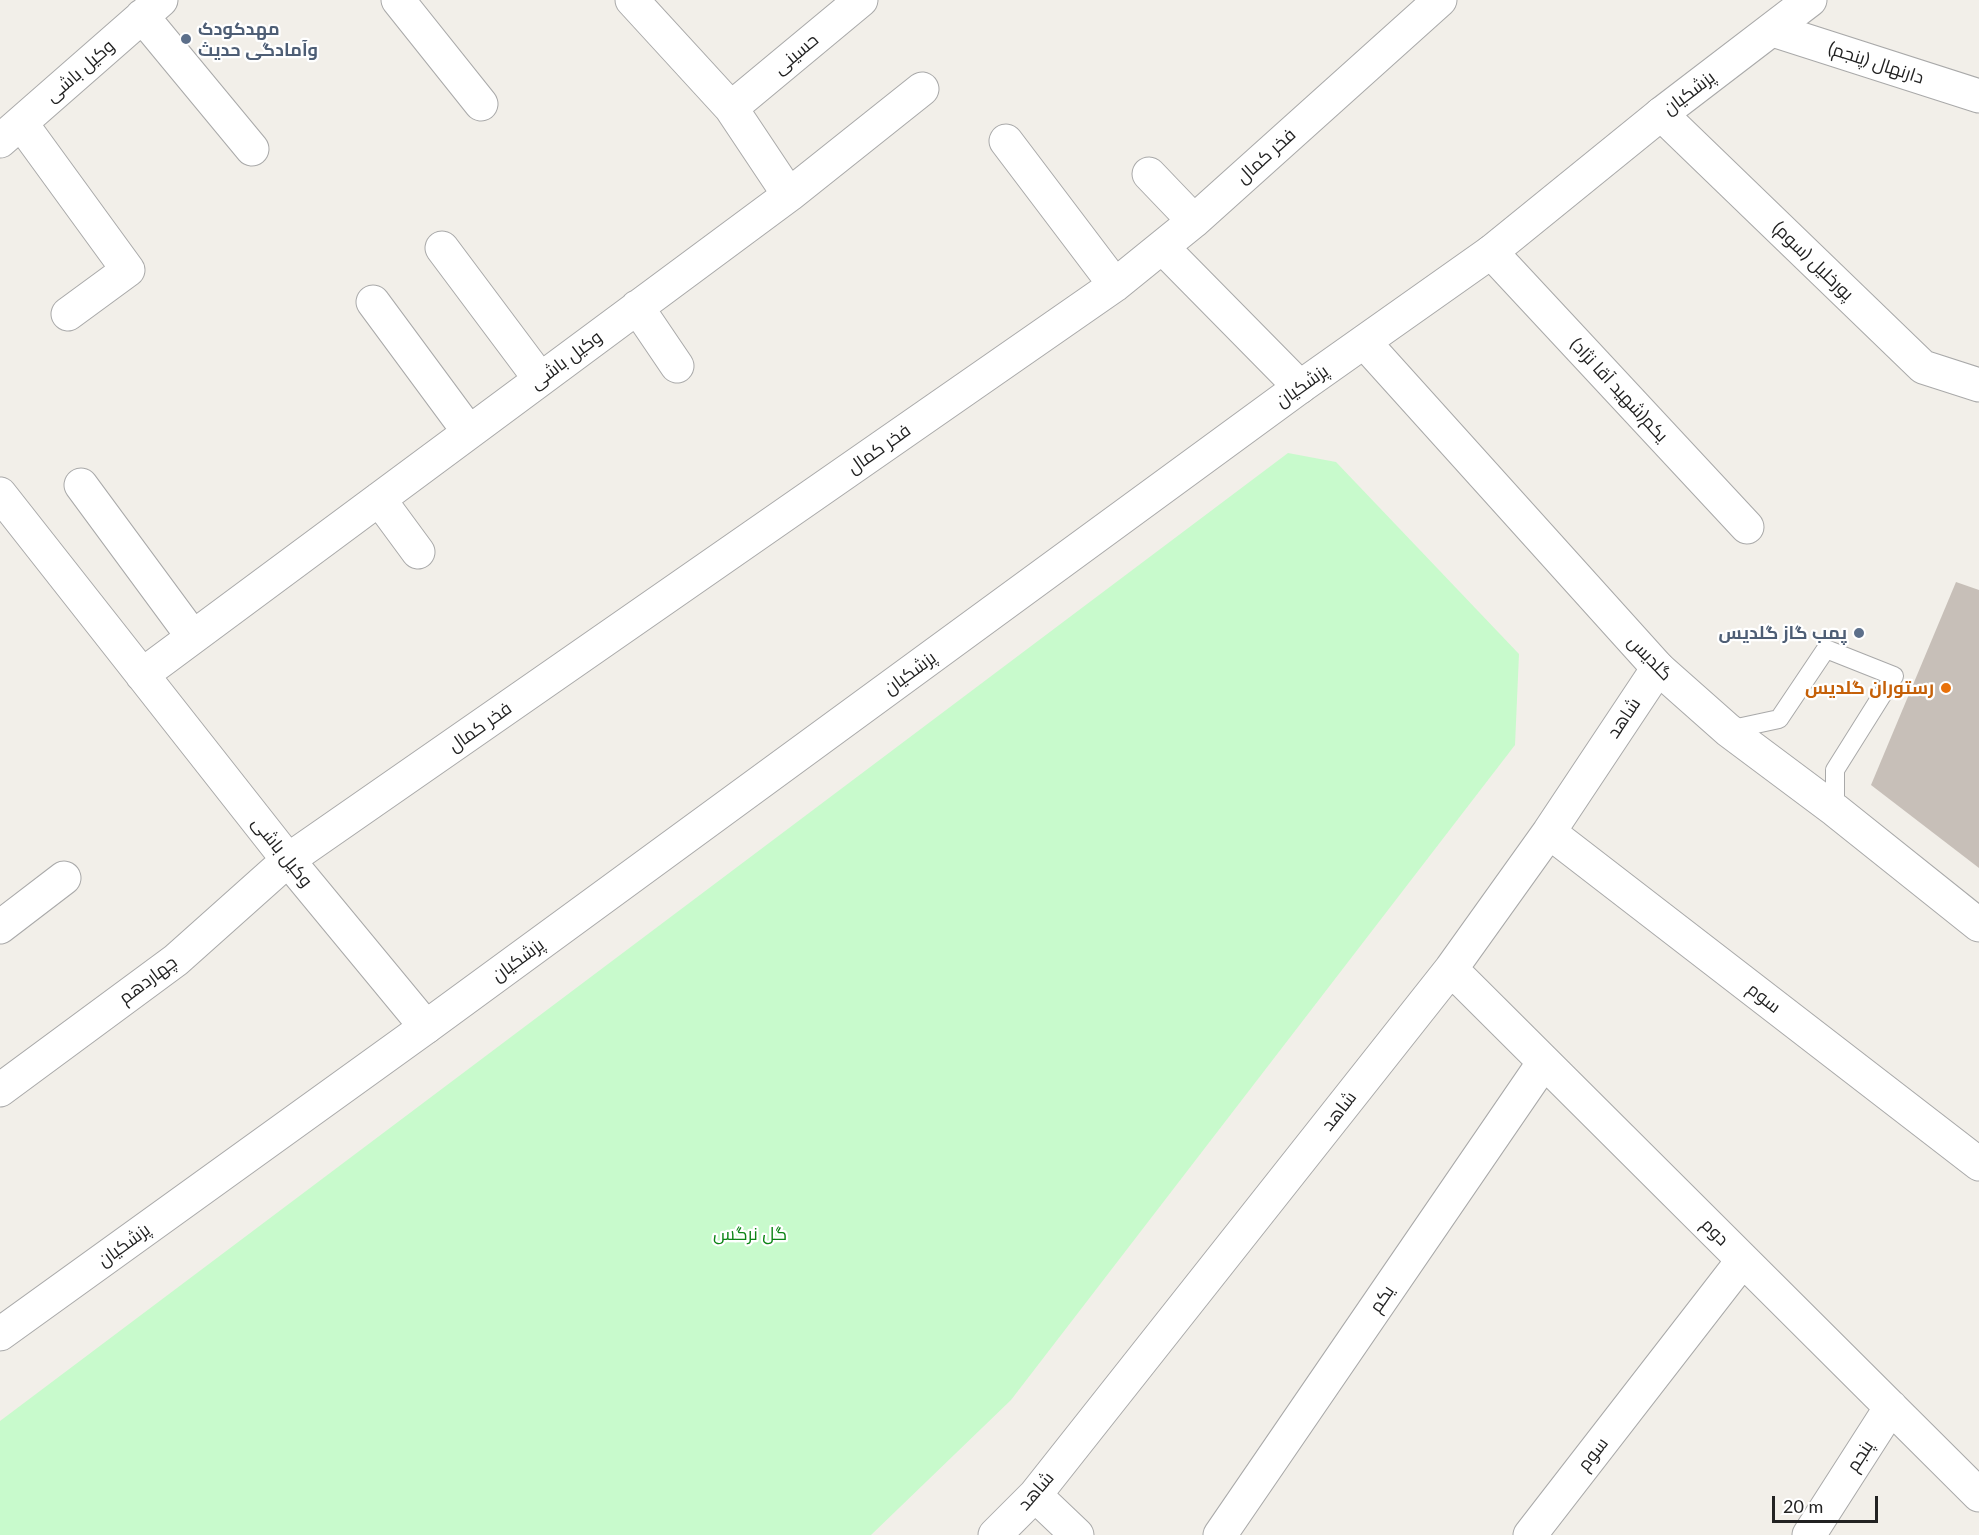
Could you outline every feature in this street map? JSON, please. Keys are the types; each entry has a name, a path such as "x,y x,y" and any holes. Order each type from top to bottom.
{"street":[{"path":"398,0 481,104"},
{"path":"632,0 731,108 789,195"},
{"name":"حسینی","path":"731,108 861,0"},
{"name":"فخر کمال","path":"288,860 1115,285 1194,221 1440,0"},
{"name":"پزشکیان","path":"0,1334 426,1027 1300,387 1491,252 1661,114 1810,0"},
{"path":"151,8 252,149"},
{"name":"وکیل باشی","path":"11,132 151,8"},
{"name":"دارنهال (پنجم)","path":"1773,30 1979,96"},
{"name":"وکیل باشی","path":"142,675 789,195 922,89"},
{"name":"پورخلیل (سوم)","path":"1661,114 1923,367 1979,385"},
{"path":"11,132 128,270 68,314"},
{"path":"1006,141 1115,285"},
{"path":"1149,174 1194,221"},
{"path":"442,248 540,379"},
{"path":"1163,248 1300,387"},
{"name":"یکم(شهید آقا نژاد)","path":"1491,252 1747,527"},
{"path":"373,302 469,432"},
{"path":"637,308 677,366"},
{"name":"گلدیس","path":"1365,343 1658,668 1728,730 1835,810 1979,925"},
{"path":"81,484 194,637"},
{"path":"379,499 418,552"},
{"name":"وکیل باشی","path":"6,513 142,675 288,860 426,1027"},
{"name":"شاهد","path":"995,1535 1035,1496 1451,969 1549,832 1658,668"},
{"name":"سوم","path":"1549,832 1979,1164"},
{"name":"چهاردهم","path":"0,1090 176,960 288,860"},
{"path":"0,927 64,878"},
{"name":"دوم","path":"1451,969 1979,1495"},
{"name":"یکم","path":"1220,1535 1544,1062"},
{"name":"سوم","path":"1530,1535 1743,1260"},
{"name":"پنجم","path":"1809,1535 1891,1407"},
{"path":"1035,1496 1077,1535"}],"lane":[{"path":"1728,730 1779,719 1826,649 1894,676 1835,770 1835,810"}],"green space":[{"name":"گل نرگس","path":"1288,453 1336,462 1519,654 1515,745 1011,1400 871,1535 0,1535 0,1421"}],"building":[{"name":"رستوران گلدیس","path":"1956,582 1979,590 1979,868 1871,785"}],"place":[{"name":"مهدکودک وآمادگی حدیث","path":"186,39"},
{"name":"پمب گاز گلدیس","path":"1859,633"},
{"name":"رستوران گلدیس","path":"1946,688"}]}
